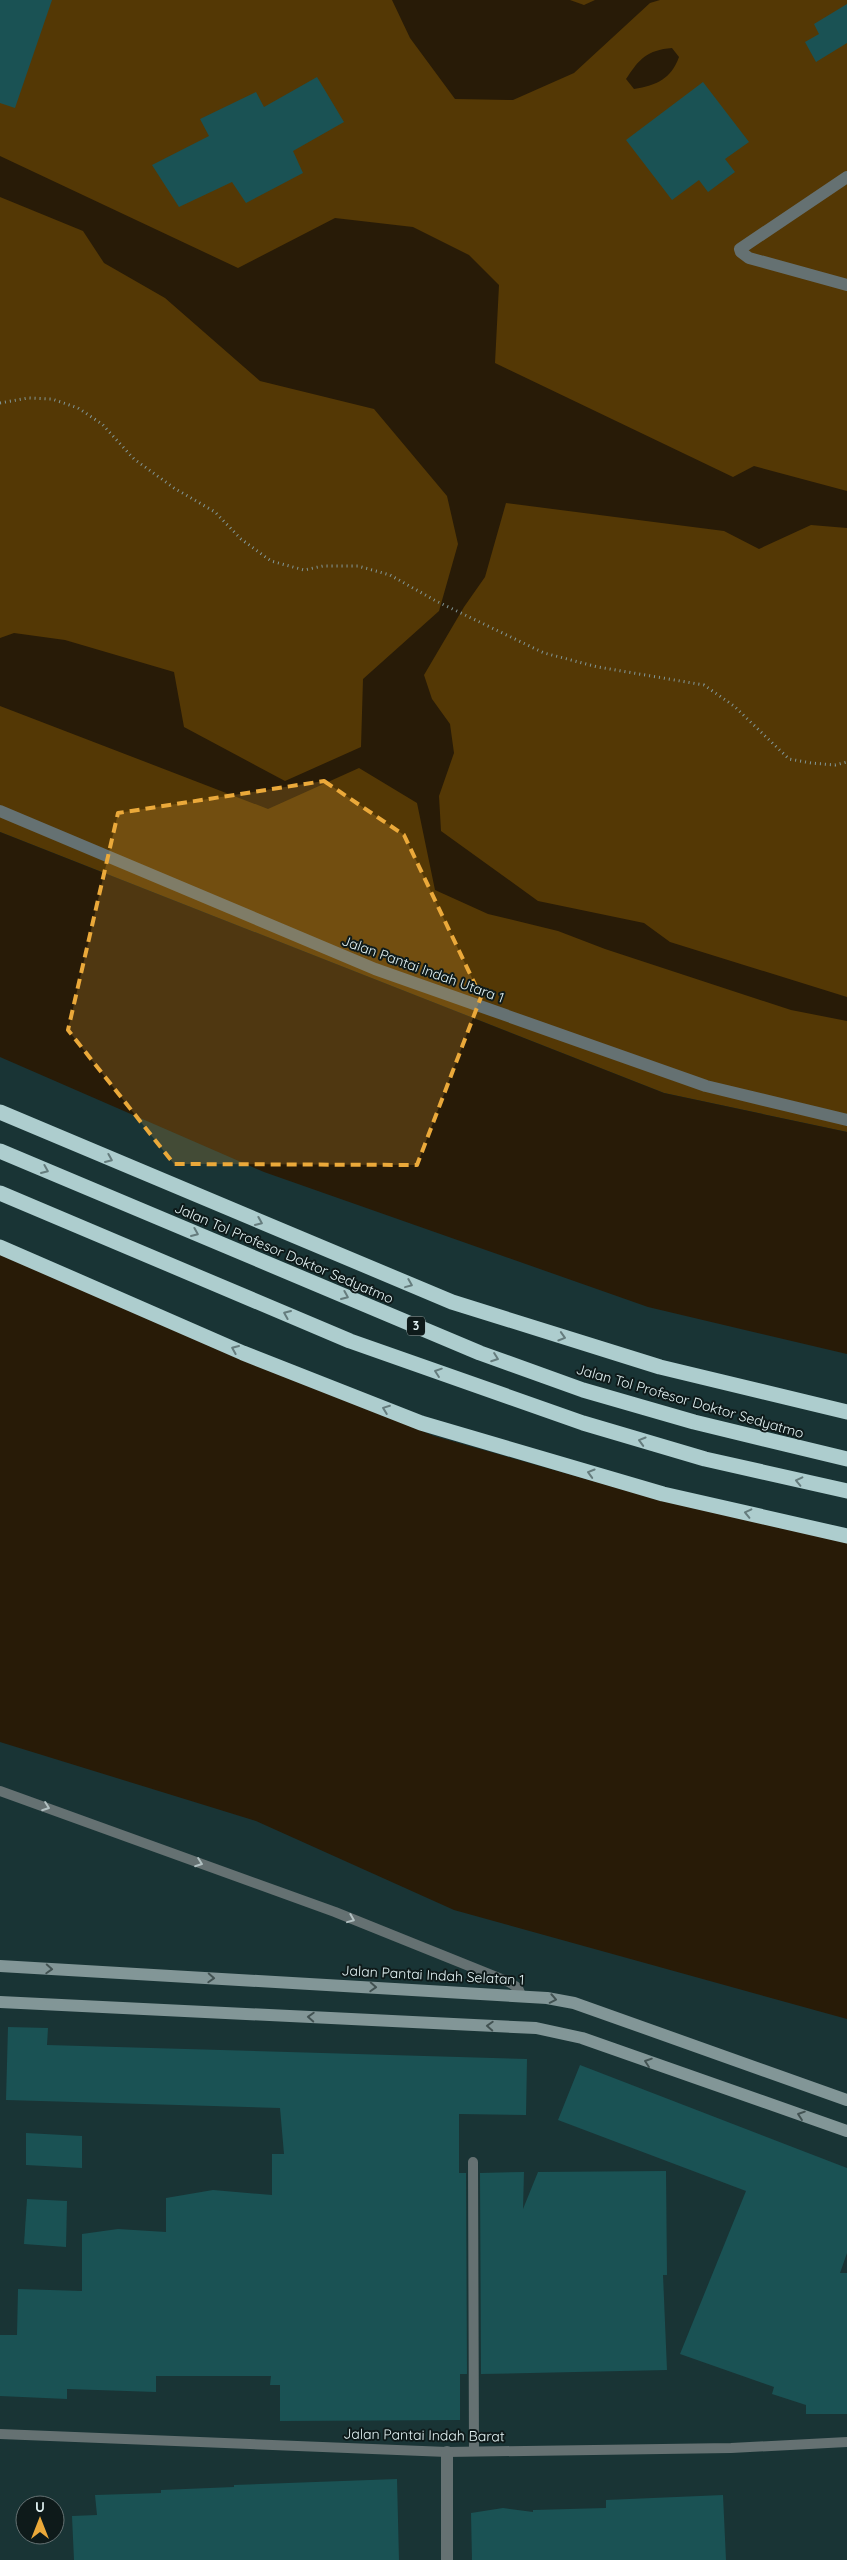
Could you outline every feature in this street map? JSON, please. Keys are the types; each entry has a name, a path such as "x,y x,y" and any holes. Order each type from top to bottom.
{"highway":[{"name":"Jalan Tol Profesor Doktor Sedyatmo","path":"0,1112 452,1302 660,1368 847,1412"},
{"name":"Jalan Tol Profesor Doktor Sedyatmo","path":"0,1151 480,1352 583,1390 694,1422 847,1459"},
{"path":"0,1193 350,1342 592,1426 705,1459 847,1491"},
{"path":"0,1247 243,1353 421,1423 663,1494 847,1536"}],"street":[{"path":"847,177 740,249 749,258 847,285"},
{"name":"Jalan Pantai Indah Utara 1","path":"0,810 375,969 706,1086 847,1120"},
{"name":"Jalan Pantai Indah Selatan 1","path":"0,1966 520,1995 574,2003 847,2100"},
{"path":"0,2002 536,2028 582,2038 847,2132"},
{"path":"446,2452 447,2560"}],"lane":[{"path":"0,1791 335,1912 509,1982 518,1988 520,1995"},
{"path":"473,2162 474,2451"},
{"name":"Jalan Pantai Indah Barat","path":"0,2434 446,2452 731,2448 847,2442"}],"path":[{"path":"0,403 28,398 52,398 78,408 102,424 134,458 174,488 215,512 241,539 271,561 304,570 323,566 358,566 390,575 436,602 544,653 598,667 704,685 734,706 789,759 811,764 835,765 847,762"}],"highlighted area":[{"path":"324,781 404,835 481,997 417,1165 174,1164 68,1030 118,813"}],"shaded area":[{"path":"0,0 847,0 847,1132 664,1093 0,832"},
{"path":"392,0 570,0 584,5 595,0 660,0 650,3 574,73 513,100 455,99 410,38"},
{"path":"672,48 679,57 672,71 656,83 634,89 626,79 635,66 650,53"},
{"path":"0,156 238,268 335,218 413,227 469,255 499,285 495,363 733,477 754,466 847,491 847,528 811,525 759,549 724,531 506,503 485,577 464,607 424,675 432,699 450,724 454,753 439,796 441,831 538,901 644,923 670,942 847,997 847,1021 791,1010 605,949 558,931 488,914 435,890 417,803 359,768 268,809 0,706 0,638 14,633 65,640 174,672 184,727 285,781 361,747 363,679 439,611 458,544 447,496 374,409 260,381 165,298 104,263 83,231 0,197"},
{"path":"0,832 664,1093 847,1132 847,1354 648,1307 264,1172 0,1057"},
{"path":"0,1252 434,1436 660,1500 847,1541 847,2019 454,1910 256,1821 0,1742"}],"building":[{"path":"0,0 52,0 15,108 0,103"},
{"path":"847,4 847,43 816,62 805,42 819,34 814,24"},
{"path":"317,77 344,122 293,151 303,173 246,203 232,182 179,207 152,165 209,136 200,119 256,92 264,107"},
{"path":"703,82 749,142 725,159 735,172 708,192 699,180 672,200 626,140"},
{"path":"8,2027 48,2028 47,2045 527,2059 526,2115 459,2114 459,2173 466,2173 467,2374 460,2374 460,2420 280,2421 280,2385 270,2385 271,2376 156,2376 156,2392 67,2389 67,2399 0,2396 0,2335 17,2335 18,2289 82,2291 82,2234 118,2229 166,2232 166,2198 213,2190 272,2195 272,2154 284,2154 280,2108 6,2100"},
{"path":"580,2065 847,2168 847,2253 840,2273 847,2273 847,2414 806,2414 806,2405 772,2394 774,2387 680,2354 746,2191 558,2120"},
{"path":"26,2133 82,2136 82,2168 26,2165"},
{"path":"666,2171 667,2275 663,2275 667,2370 481,2374 480,2173 524,2172 523,2209 538,2172"},
{"path":"27,2199 67,2201 66,2247 24,2244"},
{"path":"397,2479 399,2560 74,2560 72,2516 97,2515 95,2495 161,2493 161,2490 234,2487 234,2485"},
{"path":"723,2495 726,2560 472,2560 471,2513 503,2508 533,2512 533,2510 606,2508 606,2500"}]}
